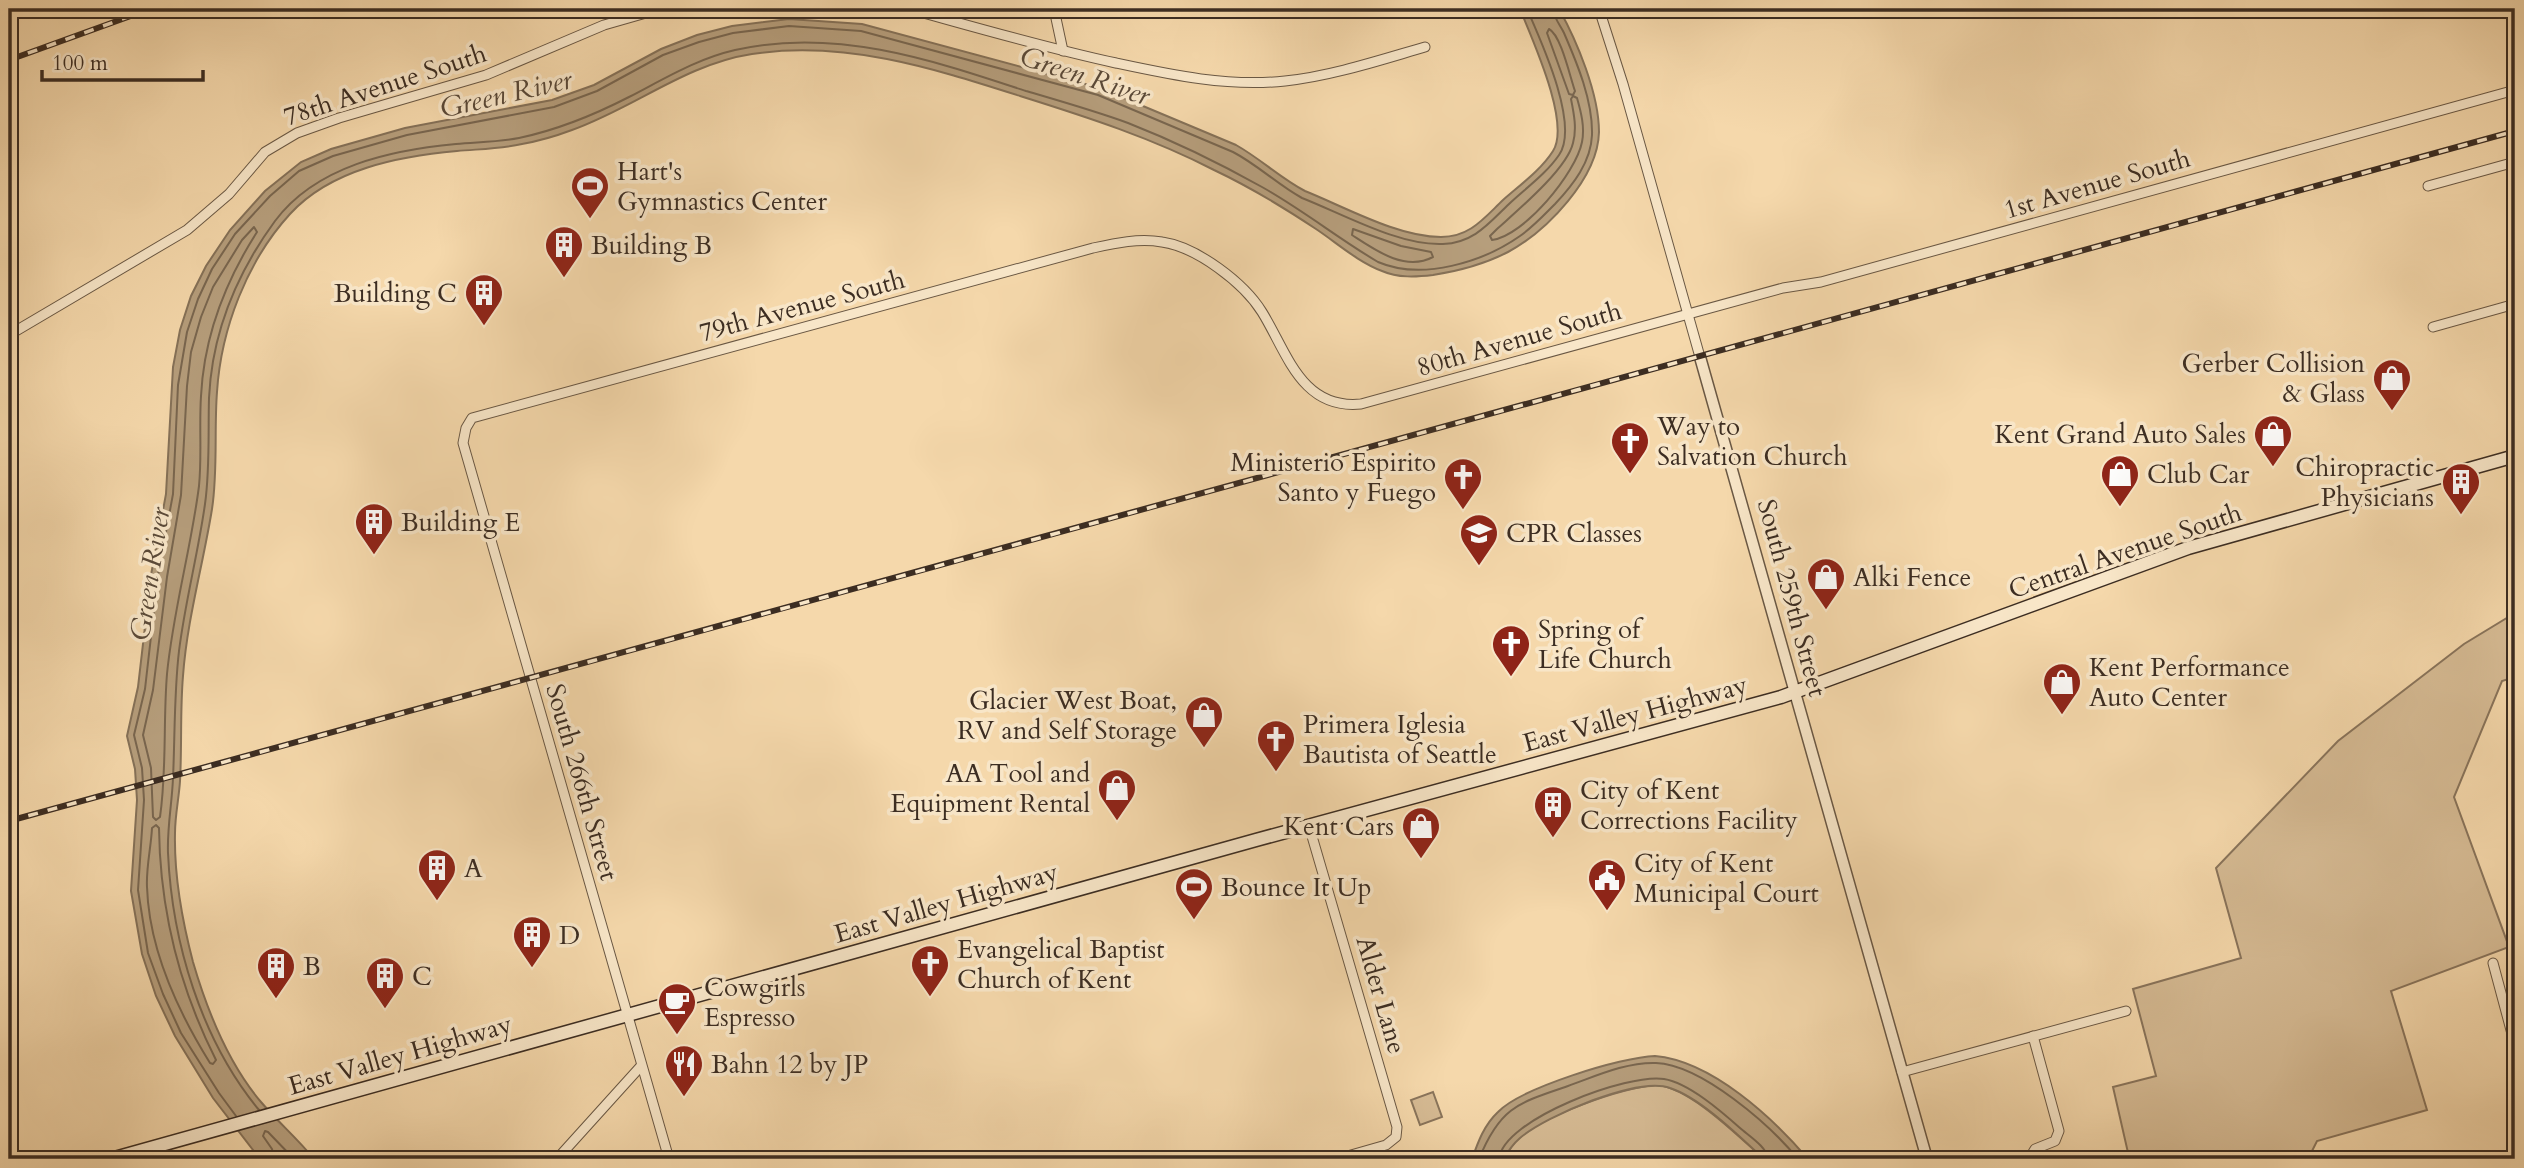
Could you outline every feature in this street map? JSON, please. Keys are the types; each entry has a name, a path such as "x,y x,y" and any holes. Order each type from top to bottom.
{"main road":[{"name":"Central Avenue South","path":"1794,693 2188,548 2515,456"},
{"name":"East Valley Highway","path":"111,1159 1794,693"}],"street":[{"name":"78th Avenue South","path":"9,335 187,230 229,194 265,152 298,133 339,118 486,75 604,25 660,9"},
{"path":"909,9 1063,51 1215,82 1306,78 1425,47"},
{"path":"1054,9 1063,51"},
{"name":"South 259th Street","path":"1599,9 1927,1159"},
{"name":"1st Avenue South","path":"1688,314 1783,288 1821,282 2515,90"},
{"path":"2428,186 2515,162"},
{"name":"80th Avenue South","path":"1144,240 1179,247 1212,264 1251,296 1287,360 1306,386 1328,400 1351,405 1688,314"},
{"name":"79th Avenue South","path":"472,418 1093,248 1144,240"},
{"path":"2433,327 2515,304"},
{"name":"South 266th Street","path":"472,418 466,428 463,443 669,1159"},
{"name":"Alder Lane","path":"1309,826 1397,1127 1396,1136 1386,1146 1337,1159"},
{"path":"2493,963 2515,1045"},
{"path":"1902,1072 2126,1011"},
{"path":"2029,1159 2035,1149 2055,1141 2059,1131 2033,1036"},
{"path":"557,1159 641,1066"}],"shaded area":[{"path":"2515,613 2515,677 2502,681 2454,797 2509,947 2391,991 2427,1110 2317,1141 2308,1159 2123,1159 2129,1157 2113,1087 2156,1076 2133,989 2241,958 2216,868 2338,741 2464,644"},
{"path":"1657,1085 1670,1088 1699,1104 1764,1159 1504,1159 1514,1143 1544,1122 1603,1097"},
{"path":"1433,1092 1442,1117 1420,1125 1411,1100"}],"water":[{"path":"1520,9 1559,9 1580,52 1591,85 1598,117 1596,150 1580,185 1539,231 1508,252 1490,260 1433,275 1401,276 1373,267 1240,183 1191,158 1119,129 921,67 888,59 821,51 752,54 728,59 682,77 595,121 541,140 514,146 435,153 390,161 325,186 290,214 249,274 224,344 217,392 212,509 185,655 180,781 175,826 177,882 182,914 193,962 212,1017 249,1087 314,1159 260,1159 213,1098 175,1036 156,996 142,954 131,891 137,800 135,769 127,736 138,687 151,575 166,494 173,367 180,330 191,296 206,266 230,230 265,191 301,162 331,149 405,128 552,100 594,85 661,49 697,35 732,26 789,19 862,24 1100,88 1236,145 1296,186 1354,213 1407,232 1424,236 1451,236 1468,230 1483,220 1543,165 1553,151 1557,138 1554,102 1548,81"},
{"path":"1655,1056 1698,1068 1740,1094 1777,1126 1808,1159 1764,1159 1720,1119 1694,1100 1670,1088 1655,1086 1615,1093 1570,1109 1520,1138 1504,1159 1472,1159 1489,1122 1498,1112 1527,1093 1596,1068"}],"railway":[{"path":"9,60 150,9"},
{"path":"9,821 2515,131"}],"place":[{"name":"Hart's Gymnastics Center","path":"590,220"},
{"name":"Building B","path":"564,279"},
{"name":"Building C","path":"484,327"},
{"name":"Gerber Collision & Glass","path":"2392,412"},
{"name":"Kent Grand Auto Sales","path":"2273,468"},
{"name":"Way to Salvation Church","path":"1630,475"},
{"name":"Club Car","path":"2120,508"},
{"name":"Ministerio Espirito Santo y Fuego","path":"1463,511"},
{"name":"Chiropractic Physicians","path":"2461,516"},
{"name":"Building E","path":"374,556"},
{"name":"CPR Classes","path":"1479,567"},
{"name":"Alki Fence","path":"1826,611"},
{"name":"Spring of Life Church","path":"1511,678"},
{"name":"Kent Performance Auto Center","path":"2062,716"},
{"name":"Glacier West Boat, RV and Self Storage","path":"1204,749"},
{"name":"Primera Iglesia Bautista of Seattle","path":"1276,773"},
{"name":"AA Tool and Equipment Rental","path":"1117,822"},
{"name":"City of Kent Corrections Facility","path":"1553,839"},
{"name":"Kent Cars","path":"1421,860"},
{"name":"A","path":"437,902"},
{"name":"City of Kent Municipal Court","path":"1607,912"},
{"name":"Bounce It Up","path":"1194,921"},
{"name":"D","path":"532,969"},
{"name":"Evangelical Baptist Church of Kent","path":"930,998"},
{"name":"B","path":"276,1000"},
{"name":"C","path":"385,1010"},
{"name":"Cowgirls Espresso","path":"677,1036"},
{"name":"Bahn 12 by JP","path":"684,1098"}],"water label":[{"name":"Green River","path":"1085,76"},
{"name":"Green River","path":"506,94"},
{"name":"Green River","path":"150,574"}]}
